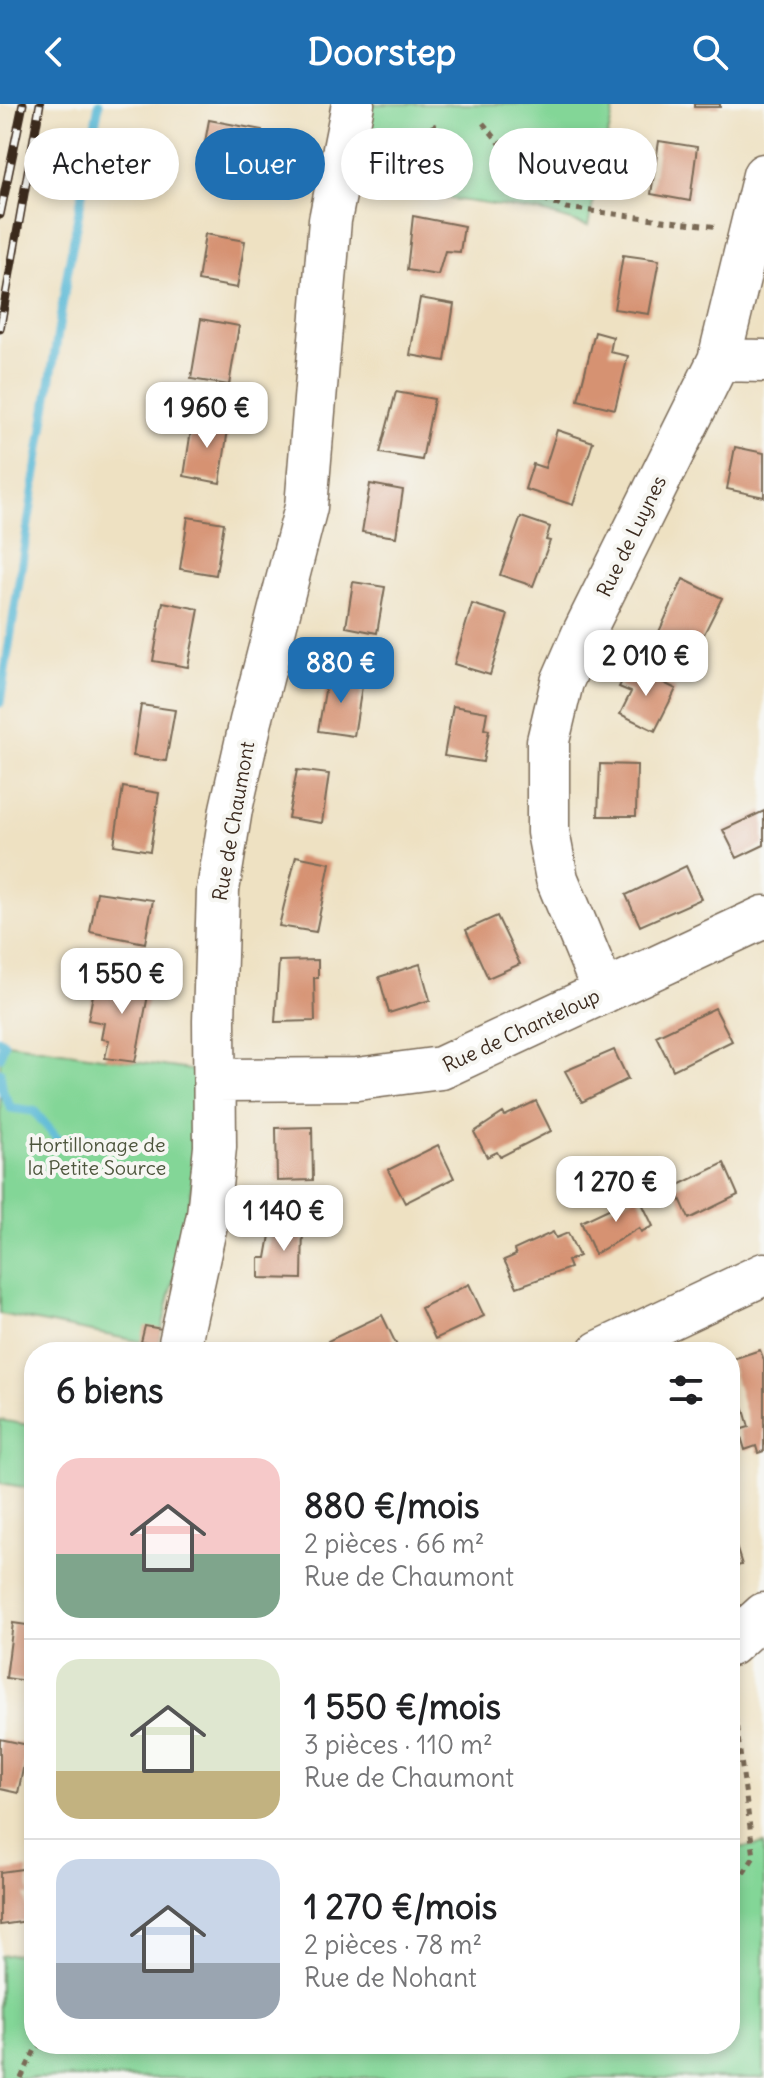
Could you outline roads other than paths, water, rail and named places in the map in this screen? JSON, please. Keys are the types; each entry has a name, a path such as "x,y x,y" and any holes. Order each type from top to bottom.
{"street":[{"name":"Rue de Chaumont","path":"180,1342 208,1215 215,1147 218,890 247,735 306,507 330,220 353,104"},
{"name":"Rue de Luynes","path":"604,992 557,879 548,832 548,741 562,682 583,634 719,360 764,175"},
{"path":"719,360 764,361"},
{"name":"Rue de Chanteloup","path":"215,1080 357,1079 441,1068 764,917"},
{"path":"620,1342 764,1274"},
{"path":"740,1636 764,1614"}],"waterway":[{"path":"0,703 67,275 99,104"},
{"path":"0,1040 4,1043 0,1057"},
{"path":"0,1072 3,1092 11,1108 34,1111 60,1142 88,1138"}],"railway":[{"path":"0,215 23,104"},
{"path":"0,329 40,104"}],"park label":[{"name":"Hortillonage de la Petite Source","path":"97,1156"}]}
